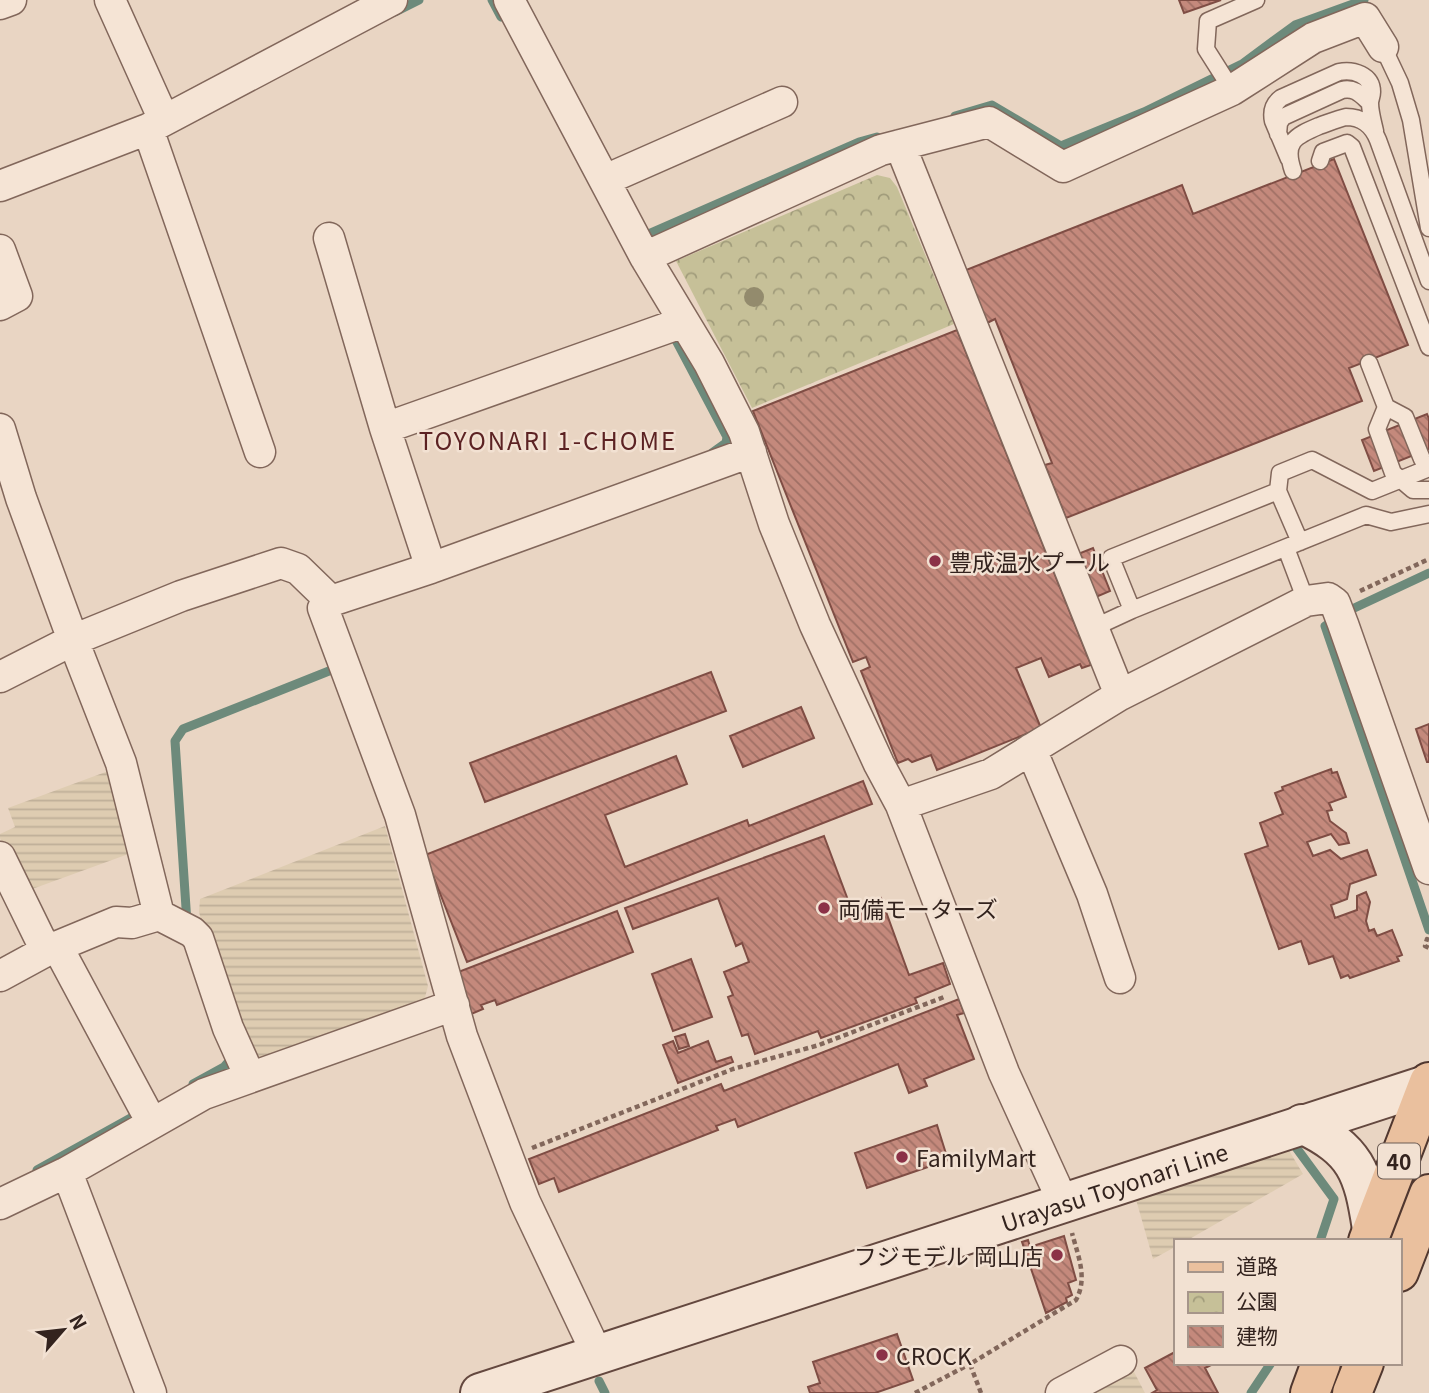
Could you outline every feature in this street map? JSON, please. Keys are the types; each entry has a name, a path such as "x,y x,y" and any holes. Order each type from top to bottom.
{"main road":[{"name":"Urayasu Toyonari Line","path":"480,1393 1429,1083"},
{"name":"40","path":"1370,1235 1429,1083"},
{"path":"1302,1124 1325,1135 1346,1152 1360,1175 1368,1199 1370,1235"},
{"name":"40","path":"1401,1267 1429,1194"},
{"path":"1310,1393 1320,1365"},
{"path":"1353,1393 1363,1365"}],"street":[{"path":"0,4 11,0"},
{"path":"110,0 260,453"},
{"path":"0,186 154,132 392,0"},
{"path":"509,0 639,245 674,326 709,363 744,432 774,524 815,625 879,764 901,805 1004,1073 1063,1202"},
{"path":"639,245 881,150 989,122 1063,167 1230,87 1313,38 1365,18 1383,47"},
{"path":"605,180 782,102"},
{"path":"900,145 1120,695"},
{"path":"328,238 385,429 428,560"},
{"path":"0,250 17,296 0,305"},
{"path":"385,429 674,326"},
{"path":"0,429 21,498 121,763 177,924 201,945 228,1028 250,1077"},
{"path":"326,596 751,452"},
{"path":"0,677 73,640 181,597 281,563 298,569 326,596"},
{"path":"326,596 323,608 400,815 446,1008 462,1036 525,1202 597,1354"},
{"path":"901,805 991,774 1120,695 1330,609 1429,869"},
{"path":"1031,749 1092,894 1121,978"},
{"path":"0,857 147,1115"},
{"path":"0,976 51,949 116,922 177,924"},
{"path":"0,1204 67,1172 147,1115 446,1008"},
{"path":"67,1172 151,1393"},
{"path":"1060,1393 1121,1361"}],"lane":[{"path":"1230,87 1206,49 1208,21 1256,0"},
{"path":"1383,47 1400,83 1411,120 1429,228"},
{"path":"1375,131 1361,119 1354,117 1339,119 1299,135 1289,148 1291,165 1272,115 1278,100 1339,72 1354,71 1365,78 1371,89 1370,103 1375,131 1429,281"},
{"path":"1320,161 1323,152 1347,143 1352,147 1429,347"},
{"path":"1330,609 1293,545 1278,491 1280,473 1312,460 1372,491 1429,468 1422,459 1405,417 1387,407 1368,363"},
{"path":"1387,407 1377,429 1393,473 1413,490 1429,490"},
{"path":"1132,610 1111,558 1278,491"},
{"path":"1093,628 1366,516 1391,523 1429,514"}],"path":[{"path":"1330,609 1429,559"},
{"path":"1429,940 1427,939 1424,946 1429,948"},
{"path":"508,1158 733,1069 820,1045 971,987"},
{"path":"915,1393 970,1364 1076,1300 1083,1287 1082,1274 1063,1202"},
{"path":"970,1364 981,1393"}],"shaded area":[{"path":"111,770 134,852 24,892 0,838 0,834 15,827 8,808"},
{"path":"385,826 428,986 424,1001 262,1060 253,1058 210,954 199,912 200,899"},
{"path":"1287,1147 1303,1174 1189,1239 1174,1239 1174,1248 1153,1259 1135,1196"},
{"path":"1133,1370 1145,1393 1089,1393"}],"green space":[{"path":"877,175 890,178 897,187 954,324 752,408 676,261"}],"building":[{"path":"1179,0 1221,0 1184,13"},
{"path":"1334,159 1408,345 1349,368 1362,401 1066,518 1045,465 1052,463 995,319 987,323 966,270 1182,185 1193,214"},
{"path":"957,330 1091,665 1082,668 1080,664 1049,677 1041,658 1016,668 1041,728 937,770 931,755 912,762 908,759 898,763 861,671 870,667 866,657 853,662 753,411"},
{"path":"1427,414 1429,449 1374,471 1362,440"},
{"path":"1093,548 1110,591 1096,597 1078,554"},
{"path":"711,672 726,711 485,802 470,763"},
{"path":"801,707 814,738 743,767 730,736"},
{"path":"1429,724 1429,762 1427,762 1416,729"},
{"path":"676,756 687,784 605,815 625,867 747,820 749,826 863,781 872,804 467,962 425,855"},
{"path":"1331,769 1332,773 1337,772 1346,797 1329,803 1332,810 1327,811 1330,821 1346,833 1349,843 1339,845 1331,834 1307,842 1313,856 1330,850 1341,859 1367,850 1376,875 1350,884 1347,899 1331,905 1335,918 1357,910 1357,896 1366,892 1370,902 1366,921 1369,931 1374,929 1377,936 1392,930 1402,955 1397,957 1399,961 1350,978 1348,975 1341,978 1333,956 1309,964 1301,941 1279,949 1245,854 1268,846 1260,823 1283,814 1275,793 1283,790 1282,787"},
{"path":"824,836 851,908 881,898 909,975 943,963 950,984 915,998 917,1003 821,1038 818,1031 755,1054 748,1034 742,1036 728,997 733,995 724,972 749,962 742,943 736,946 718,898 633,929 625,908"},
{"path":"617,911 633,952 497,1005 495,1000 481,1005 483,1009 469,1015 453,974"},
{"path":"691,959 712,1017 673,1031 652,974"},
{"path":"959,999 964,1013 957,1015 974,1059 924,1079 927,1086 909,1093 898,1064 738,1127 735,1119 716,1126 718,1130 559,1192 554,1178 539,1184 529,1159 721,1084 724,1091"},
{"path":"685,1034 689,1046 679,1049 675,1037"},
{"path":"673,1041 678,1053 708,1041 716,1062 731,1057 733,1062 678,1083 663,1045"},
{"name":"FamilyMart","path":"937,1125 948,1160 867,1188 855,1153"},
{"path":"1064,1236 1076,1280 1068,1283 1072,1295 1066,1298 1067,1302 1046,1313 1022,1242 1028,1240 1030,1247"},
{"path":"897,1334 913,1380 875,1393 810,1393 808,1387 820,1383 813,1362"},
{"path":"1174,1353 1174,1365 1211,1365 1205,1368 1218,1393 1152,1393 1157,1390 1145,1368"}],"waterway":[{"path":"395,12 419,0"},
{"path":"492,0 501,17"},
{"path":"955,116 992,105 1061,146 1144,112 1242,64 1295,25 1364,0"},
{"path":"639,238 859,142 877,137"},
{"path":"671,331 727,437 726,443 712,453"},
{"path":"1429,573 1350,610 1325,626 1429,930"},
{"path":"187,923 175,741 183,729 334,669"},
{"path":"193,1084 224,1067 231,1059 230,1056"},
{"path":"37,1170 138,1114"},
{"path":"1295,1146 1334,1199 1321,1239"},
{"path":"1251,1393 1270,1365"},
{"path":"599,1381 605,1393"}],"place":[{"name":"豊成温水プール","path":"935,561"},
{"name":"両備モーターズ","path":"824,908"},
{"name":"FamilyMart","path":"902,1157"},
{"name":"フジモデル 岡山店","path":"1057,1255"},
{"name":"CROCK","path":"882,1355"}],"district":[{"name":"TOYONARI 1-CHOME","path":"548,439"}]}
